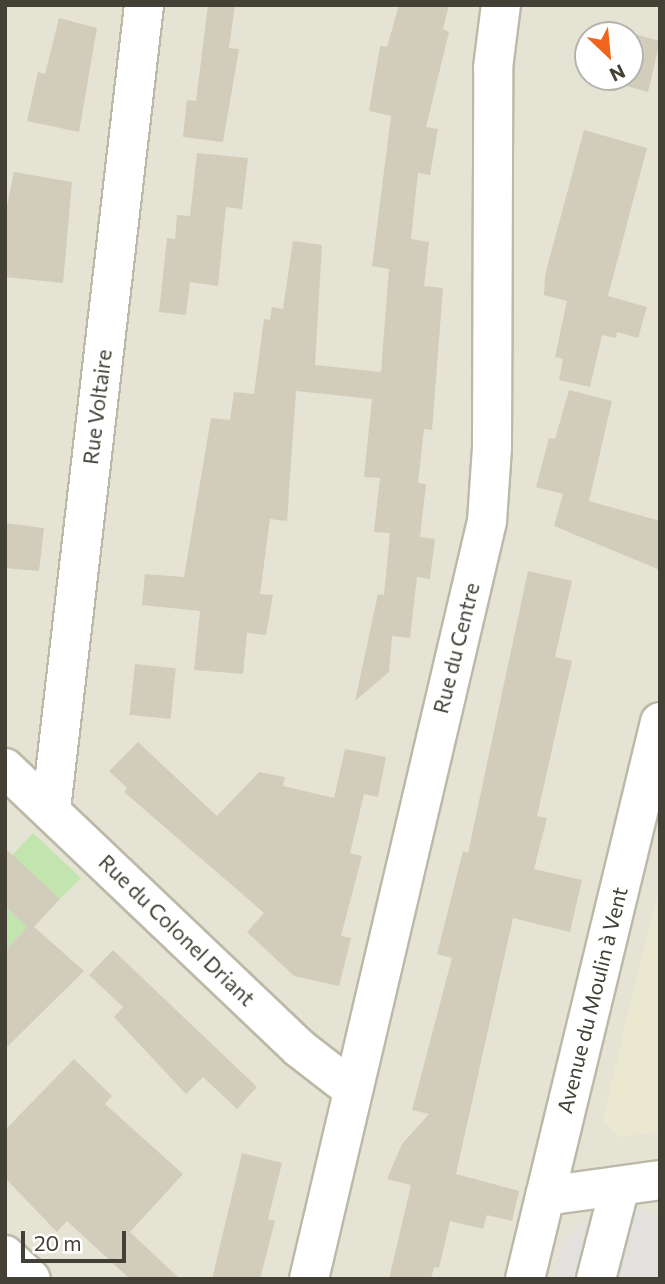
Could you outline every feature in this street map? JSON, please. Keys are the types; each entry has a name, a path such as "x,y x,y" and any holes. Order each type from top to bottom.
{"street":[{"name":"Rue Voltaire","path":"51,809 144,5"},
{"name":"Rue du Centre","path":"309,1279 487,521 492,447 493,68 501,5"},
{"name":"Avenue du Moulin à Vent","path":"525,1279 660,722"},
{"name":"Rue du Colonel Driant","path":"5,768 299,1048 352,1089"},
{"path":"545,1196 660,1180"},
{"path":"596,1279 620,1186"},
{"path":"5,1255 31,1279"}],"shaded area":[{"path":"5,5 660,5 660,885 603,1119 619,1137 660,1131 660,1279 5,1279"},
{"path":"660,885 660,1131 619,1137 603,1119"},
{"path":"628,1206 657,1215 660,1279 552,1279 562,1241 594,1213"}],"green space":[{"path":"33,833 81,878 60,899 25,867 5,888 5,863"},
{"path":"5,906 27,927 5,951"}],"building":[{"path":"208,5 235,5 229,48 239,49 223,142 183,137 187,100 196,101"},
{"path":"399,5 449,5 443,29 449,32 426,127 438,129 430,175 418,173 411,239 429,242 424,286 443,288 432,430 424,429 418,483 426,484 420,537 435,539 430,579 417,577 410,638 392,636 389,672 355,701 378,594 384,595 390,533 374,532 380,478 364,477 372,399 296,391 287,521 270,519 260,594 273,595 266,635 247,633 243,674 194,670 200,611 142,605 145,574 184,577 211,418 230,420 234,392 254,394 264,319 270,320 272,307 283,309 293,241 322,245 315,365 381,372 389,269 372,266 391,116 369,111 380,46 387,47"},
{"path":"59,18 97,28 79,132 27,121 38,72 45,74"},
{"path":"644,37 660,41 648,92 644,91"},
{"path":"584,130 647,148 608,296 647,307 638,338 617,332 616,338 602,335 590,387 559,380 563,359 555,357 567,301 544,295 545,275"},
{"path":"197,153 248,158 242,209 226,207 218,286 190,282 186,315 159,312 167,238 175,239 177,215 190,216"},
{"path":"14,172 72,182 63,283 5,277 5,214"},
{"path":"569,390 612,401 589,501 660,521 660,570 554,526 563,494 536,487 549,438 555,439"},
{"path":"5,523 44,528 39,571 5,568"},
{"path":"528,571 572,581 555,657 572,661 537,816 547,818 534,869 582,880 570,932 513,918 456,1174 519,1191 512,1221 487,1215 483,1229 450,1221 439,1268 434,1267 431,1279 389,1279 411,1185 387,1179 402,1144 429,1114 412,1110 452,958 437,954 463,851 468,853"},
{"path":"135,664 176,668 170,719 130,715"},
{"path":"138,742 217,816 259,772 285,777 283,786 334,798 345,749 386,757 378,797 364,794 350,853 362,856 341,936 351,938 339,986 294,976 247,932 264,913 124,792 127,788 109,771"},
{"path":"5,848 60,899 34,927 84,971 5,1049 5,951 27,927 5,906"},
{"path":"113,950 257,1087 237,1109 203,1077 186,1094 114,1017 123,1007 89,975"},
{"path":"74,1059 112,1096 105,1104 183,1174 130,1232 180,1279 130,1279 67,1221 57,1232 5,1178 5,1130"},
{"path":"242,1153 282,1163 268,1219 275,1221 260,1279 212,1279"}]}
